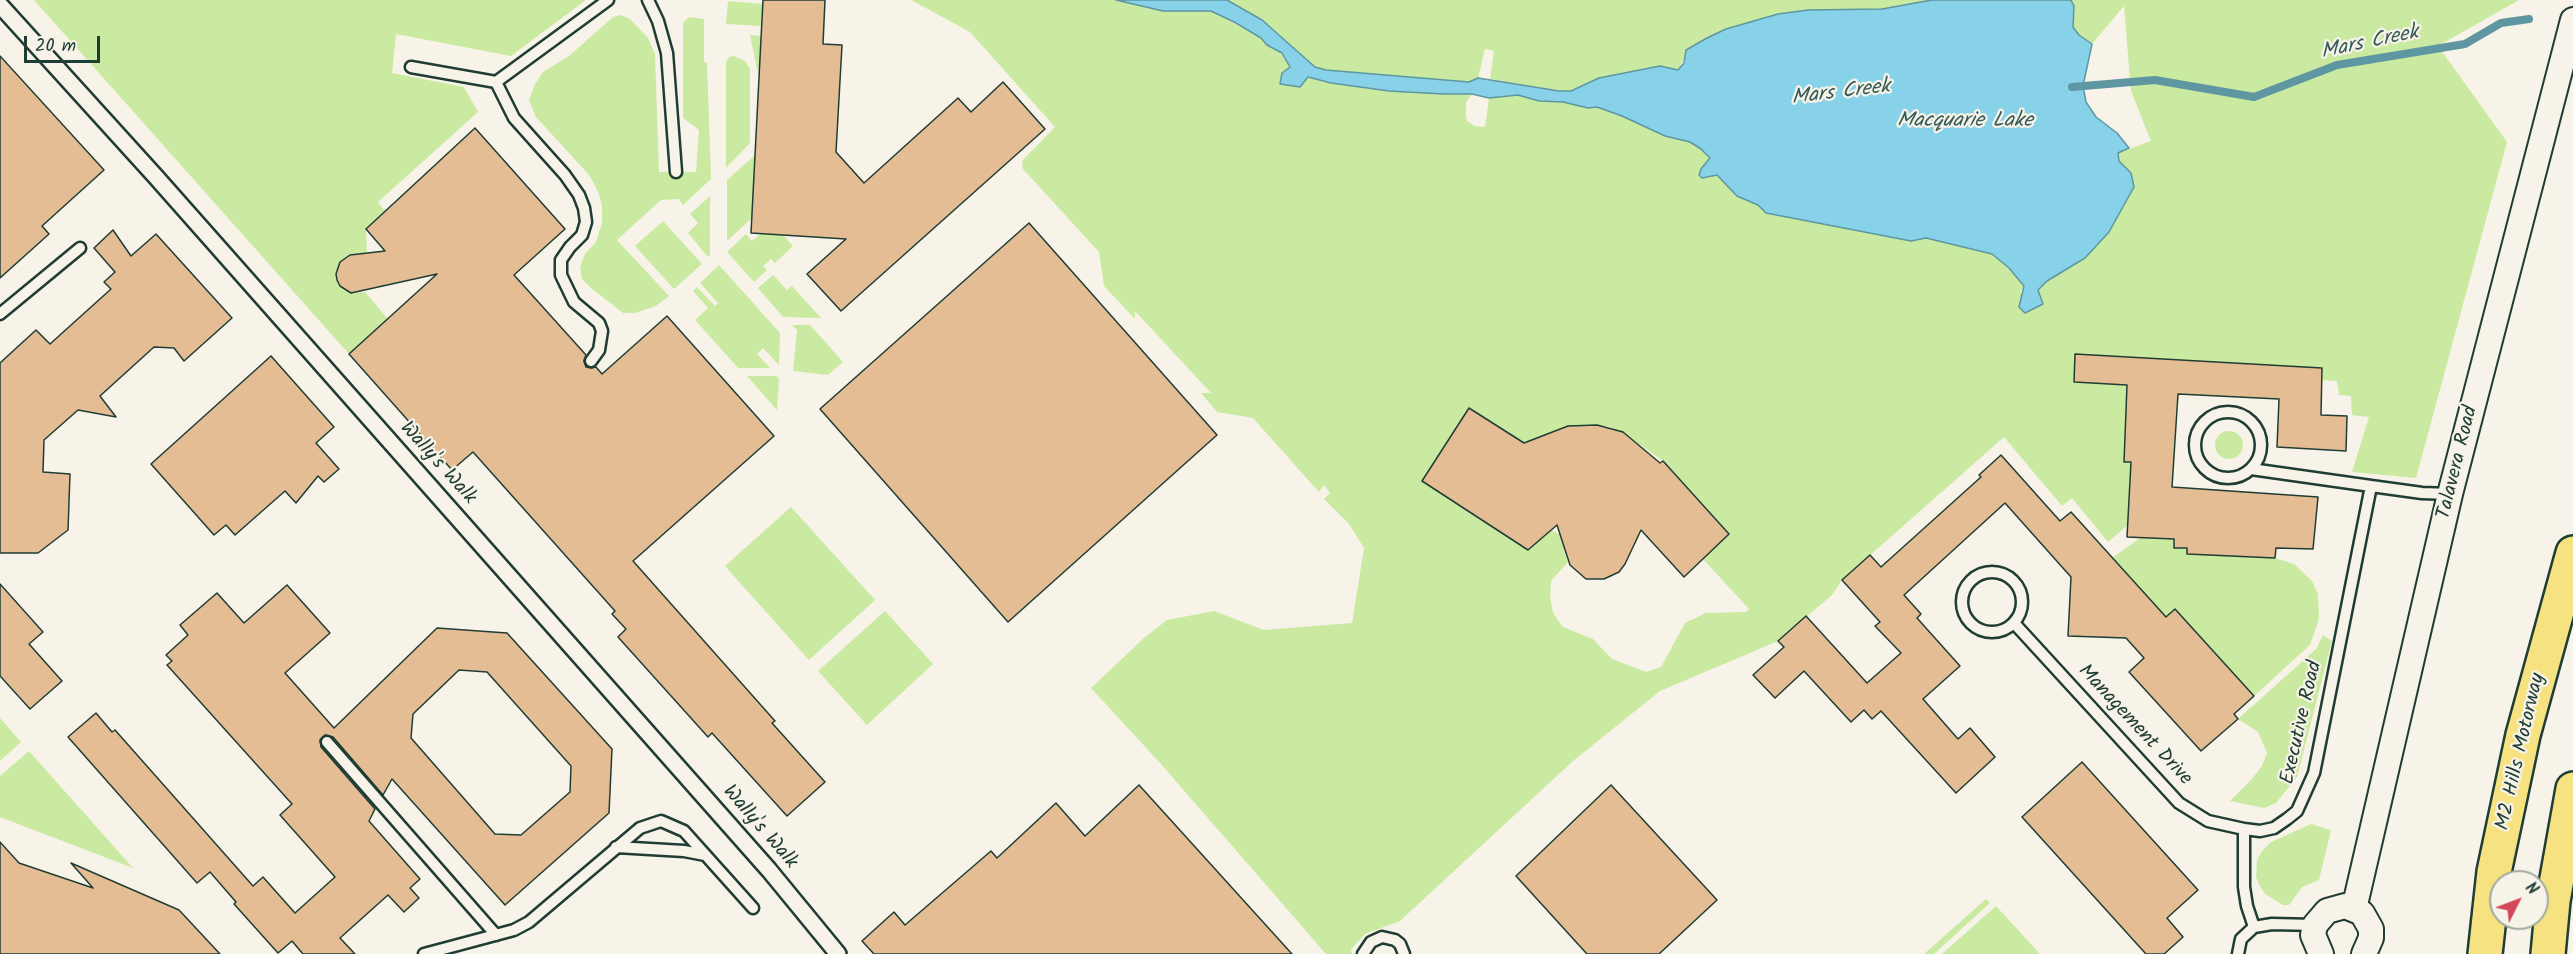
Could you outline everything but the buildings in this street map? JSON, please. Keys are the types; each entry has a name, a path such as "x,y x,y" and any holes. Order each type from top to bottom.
{"highway":[{"name":"M2 Hills Motorway","path":"2486,954 2494,872 2523,735 2573,553"},
{"path":"2548,954 2553,901 2573,789"}],"street":[{"name":"Wally's Walk","path":"0,5 164,185 769,870 838,954"},
{"name":"Talavera Road","path":"2354,909 2450,494 2573,20"},
{"path":"2321,954 2313,935 2315,926 2320,917 2335,907 2354,909 2361,913 2371,929 2369,947 2364,954"}],"lane":[{"path":"411,67 495,82 608,0"},
{"path":"648,0 658,21 667,53 675,172"},
{"path":"495,82 514,118 565,176 579,195 584,208 585,222 582,236 561,260 561,275 574,302 599,323 602,340 599,350 591,361"},
{"path":"0,314 80,248"},
{"path":"2251,469 2261,451 2257,430 2251,422 2242,416 2222,413 2204,423 2195,442 2196,454 2201,464 2209,472 2220,477 2242,476 2251,469 2422,493 2450,494"},
{"name":"Executive Road","path":"2244,829 2260,831 2274,828 2287,819 2297,811 2314,773 2371,486"},
{"path":"1996,572 2007,576 2015,583 2022,602 2014,622 1996,632 1976,627 1964,613 1963,592 1968,584 1976,577 1996,572"},
{"name":"Management Drive","path":"2014,622 2179,803 2208,821 2244,829"},
{"path":"327,742 495,934"},
{"path":"424,954 528,922 640,828 661,821 684,831 753,908"},
{"path":"2244,829 2244,887 2254,927"},
{"path":"616,847 684,851 706,855"},
{"path":"2238,954 2241,939 2254,927 2272,924 2315,926"},
{"path":"1363,954 1371,942 1382,937 1395,940 1400,944 1404,954"}],"green space":[{"path":"34,0 586,0 511,56 396,34 392,73 464,87 478,112 378,202 385,211 366,229 367,259 350,255 340,262 336,274 340,286 351,293 365,292 388,319 349,354"},
{"path":"911,0 1116,0 1211,11 1261,38 1267,45 1282,53 1290,67 1282,73 1280,84 1308,77 1331,83 1454,95 1472,94 1466,102 1467,121 1475,126 1485,127 1489,98 1499,96 1518,95 1539,101 1563,102 1588,108 1597,107 1665,136 1690,142 1710,158 1708,178 1717,174 1737,196 1758,205 1766,213 1911,241 1926,238 1975,248 1992,254 2009,268 2024,286 2020,293 2038,290 2047,281 2085,258 2094,247 2131,173 2119,161 2118,153 2151,141 2131,91 2124,6 2092,44 2079,35 2073,27 2074,6 2071,0 2519,0 2438,46 2507,142 2416,478 2352,472 2369,417 2352,415 2351,396 2339,395 2337,381 2322,380 2322,368 2076,354 2075,382 2157,387 2126,417 2124,461 2131,462 2128,525 2108,542 2072,498 2062,506 2004,437 1842,580 1832,595 1778,641 1660,691 1573,761 1400,921 1365,934 1351,949 1352,954 1326,954 1161,764 1091,688 1144,638 1167,620 1214,611 1264,630 1352,623 1364,548 1349,524 1324,499 1330,493 1324,485 1319,492 1253,418 1217,412 1201,393 1211,393 1135,311 1135,319 1104,286 1099,252 1023,169 1022,161 1055,127 970,32","holes":["1469,408 1577,477 1555,431 1568,426 1611,427 1663,461 1729,533 1703,559 1749,609 1746,612 1706,613 1685,623 1661,667 1646,672 1612,659 1593,639 1563,627 1553,613 1550,596 1551,581 1568,562 1564,551 1565,537 1551,530 1528,550 1422,481"]},
{"path":"1227,0 1932,0 1882,9 1808,10 1778,14 1726,29 1685,57 1678,70 1660,66 1599,78 1571,91 1559,91 1490,79 1494,51 1485,49 1478,78 1469,82 1326,70 1315,67 1262,20"},
{"path":"728,1 763,4 762,26 726,24"},
{"path":"621,15 630,19 648,38 655,54 659,172 696,172 699,130 683,118 683,23 689,17 704,19 704,62 707,63 711,179 683,205 679,199 661,200 617,240 669,296 656,306 635,313 623,313 582,279 580,267 585,254 596,242 602,223 602,205 590,176 536,117 529,100 543,72 569,56 613,17"},
{"path":"750,35 761,36 760,70 757,69"},
{"path":"734,56 745,61 750,69 750,143 726,168 726,62 729,57"},
{"path":"755,155 752,218 727,241 727,180"},
{"path":"710,196 710,255 708,257 688,233 698,223 690,214"},
{"path":"663,221 702,264 674,289 635,246"},
{"path":"746,234 752,241 760,234 783,235 793,246 775,263 771,259 763,266 767,270 754,282 727,252"},
{"path":"719,265 780,333 779,365 763,348 757,354 770,368 738,368 695,320 708,308 693,291 697,287 715,306 718,303 700,283"},
{"path":"773,275 787,290 792,286 821,318 783,317 758,288"},
{"path":"792,325 810,325 843,362 828,375 793,371 797,330"},
{"path":"747,376 776,376 779,379 777,410"},
{"path":"2229,431 2239,435 2243,445 2239,455 2229,459 2219,455 2215,445 2219,435"},
{"path":"791,507 875,600 809,660 725,566"},
{"path":"2140,538 2174,539 2174,548 2187,548 2187,554 2275,558 2294,564 2312,581 2318,594 2319,619 2310,645 2254,696 2175,609 2157,626 2112,558"},
{"path":"885,611 933,664 867,725 818,671"},
{"path":"2323,635 2332,641 2297,777 2276,803 2264,808 2230,801 2262,766 2267,753 2258,732 2238,719 2316,649"},
{"path":"0,718 21,742 0,761"},
{"path":"29,751 133,868 0,817 0,776"},
{"path":"2311,824 2331,830 2319,880 2302,887 2289,905 2283,905 2265,894 2260,886 2256,877 2257,860 2271,842"},
{"path":"1986,899 1990,903 1934,954 1924,954"},
{"path":"1996,906 2040,954 1942,954"}],"water":[{"name":"Macquarie Lake","path":"1116,0 1227,0 1262,20 1315,67 1326,70 1469,82 1478,78 1571,91 1599,78 1660,66 1678,70 1684,63 1686,50 1707,38 1726,29 1778,14 1808,10 1882,9 1932,0 2071,0 2074,6 2073,27 2079,35 2092,44 2083,86 2086,102 2096,117 2117,133 2129,148 2118,153 2119,161 2131,173 2134,187 2109,232 2085,258 2047,281 2038,290 2043,304 2025,313 2019,307 2024,286 2009,268 1992,254 1926,238 1911,241 1766,213 1758,205 1737,196 1717,175 1702,178 1699,175 1701,169 1710,158 1690,142 1665,136 1597,107 1588,108 1563,102 1539,101 1518,95 1489,98 1472,94 1389,91 1331,83 1308,77 1300,87 1280,84 1282,73 1290,67 1282,53 1236,23 1211,11 1163,11"}],"waterway":[{"name":"Mars Creek","path":"2072,87 2155,80 2254,97 2337,65 2465,44 2501,23 2529,19"}]}
